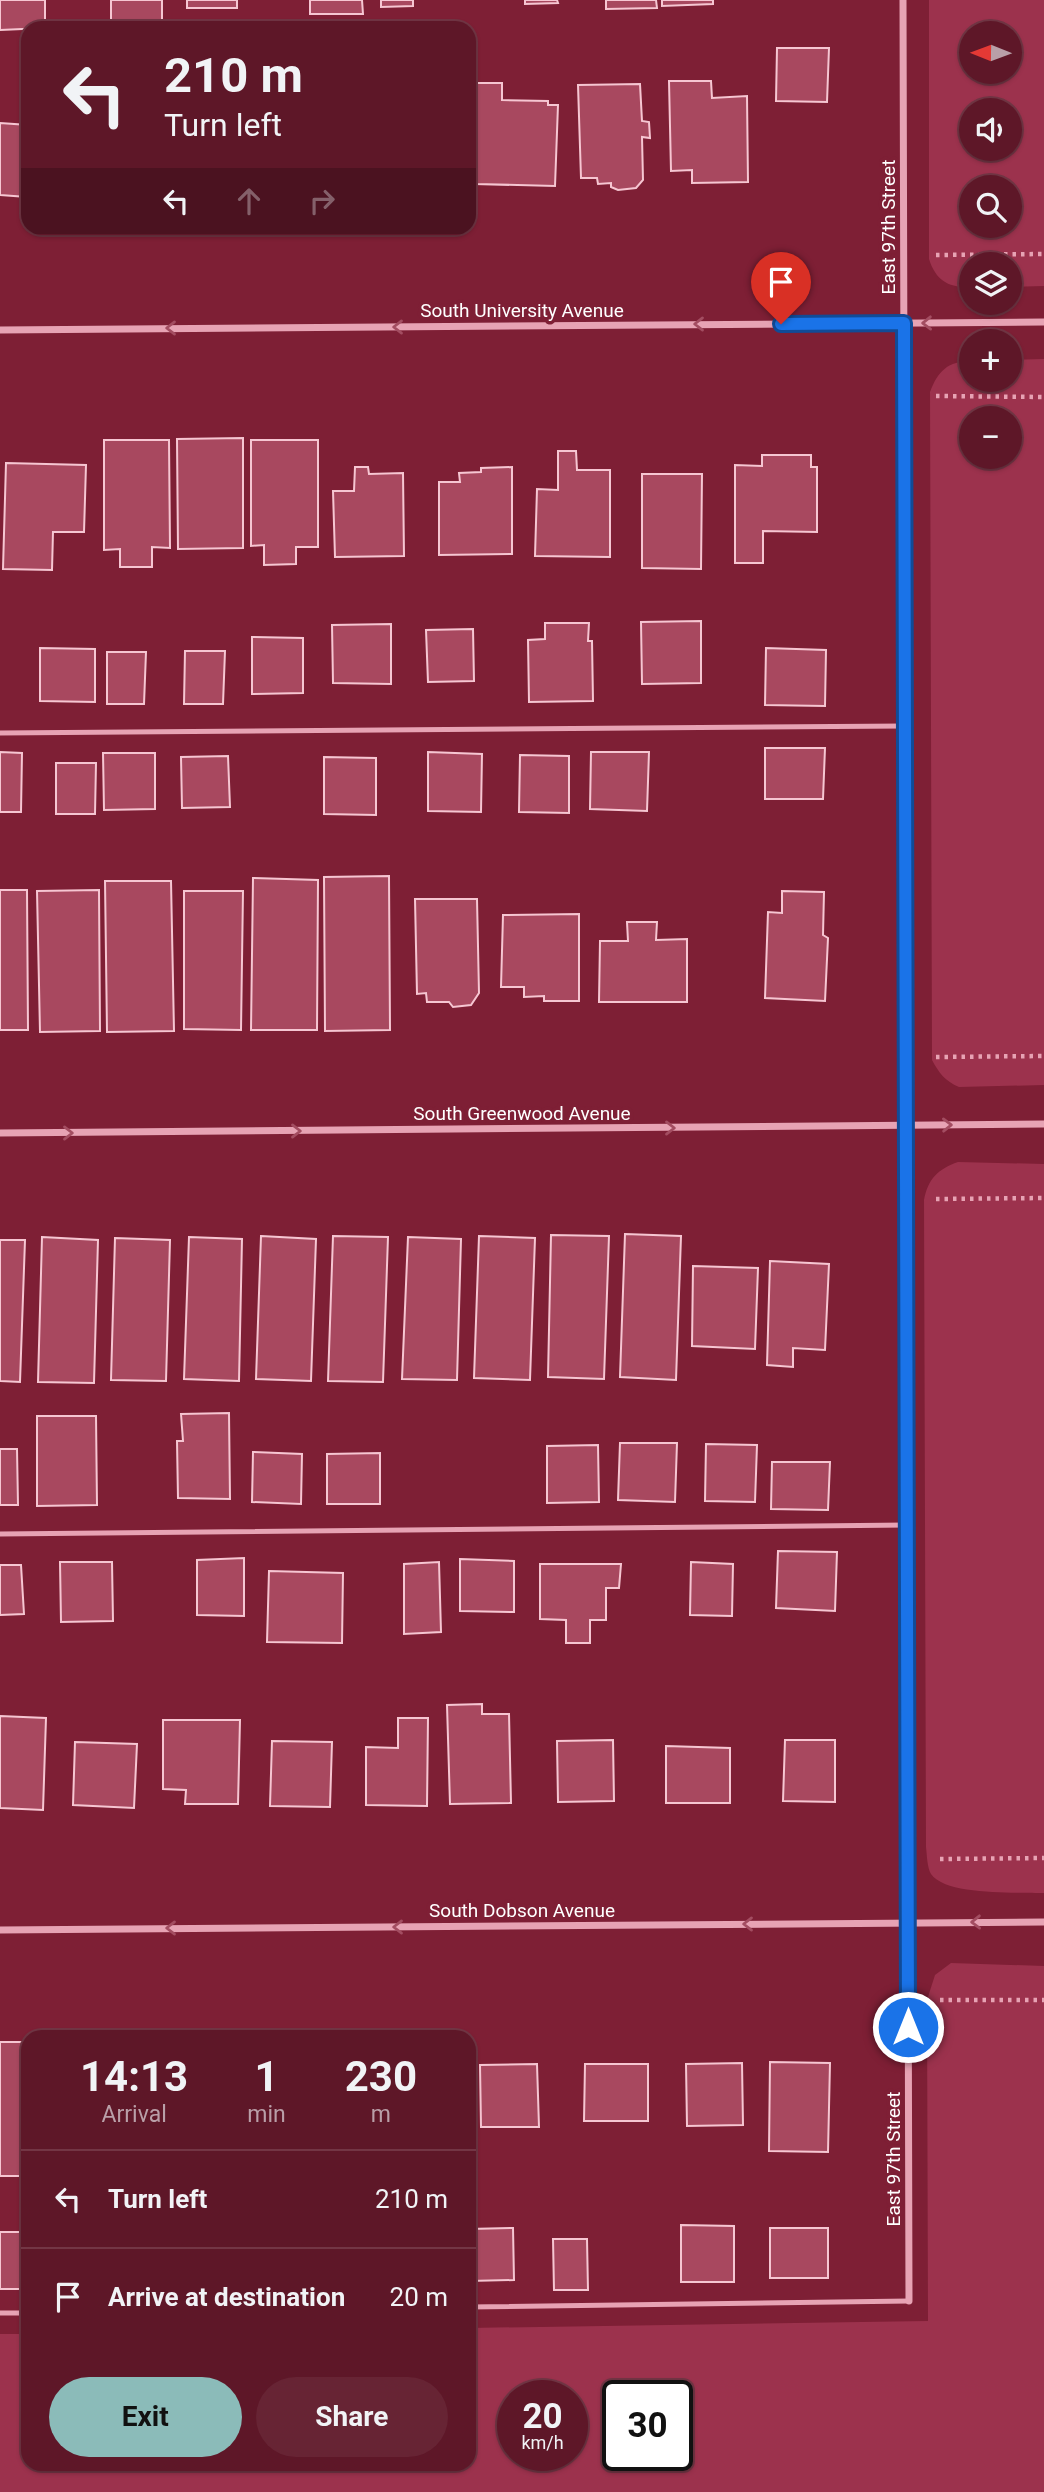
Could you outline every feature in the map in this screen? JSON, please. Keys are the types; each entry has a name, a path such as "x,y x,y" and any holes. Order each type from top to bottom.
{"street":[{"name":"East 97th Street","path":"903,0 909,2301"},
{"name":"South University Avenue","path":"0,330 1044,322"},
{"name":"South Greenwood Avenue","path":"0,1133 1044,1124"},
{"name":"South Dobson Avenue","path":"0,1930 1044,1922"}],"lane":[{"path":"0,733 905,726"},
{"path":"0,1534 907,1525"},
{"path":"476,2307 909,2301"},
{"path":"0,2313 21,2313"}],"path":[{"path":"928,255 1044,254"},
{"path":"931,396 1044,397"},
{"path":"930,1057 1044,1056"},
{"path":"932,1199 1044,1198"},
{"path":"931,1859 1044,1858"},
{"path":"934,2000 1044,2000"}],"shaded area":[{"path":"929,0 1044,0 1044,286 1022,287 1022,252 959,252 959,286 944,282 929,259"},
{"path":"1044,359 1044,1085 959,1087 943,1076 932,1060 930,392 940,373 959,362 959,392 1022,392 1022,360"},
{"path":"958,1162 1044,1164 1044,1893 983,1891 951,1886 931,1874 927,1861 924,1200 928,1186 935,1176"},
{"path":"951,1963 1044,1966 1044,2492 0,2492 0,2334 21,2334 21,2471 476,2471 476,2328 928,2321 927,2000 935,1975"}],"building":[{"path":"0,0 45,0 45,21 21,21 21,29 0,30"},
{"path":"111,0 162,0 162,21 111,21"},
{"path":"187,0 237,0 237,8 187,8"},
{"path":"310,0 362,0 363,14 310,14"},
{"path":"381,0 413,0 413,6 381,7"},
{"path":"525,0 557,0 558,3 525,4"},
{"path":"606,0 656,0 657,8 606,9"},
{"path":"662,0 713,0 713,4 662,6"},
{"path":"777,48 829,48 827,102 776,101"},
{"path":"669,81 711,81 712,98 747,96 748,182 692,183 692,170 671,171"},
{"path":"477,83 502,83 502,100 548,101 548,105 558,105 555,186 476,184"},
{"path":"640,84 642,121 649,122 650,138 642,137 643,180 636,188 618,190 611,187 611,183 598,184 597,178 581,178 578,85"},
{"path":"0,123 21,124 21,197 0,195"},
{"path":"243,438 243,548 178,549 177,439"},
{"path":"104,440 169,440 170,548 152,547 152,567 120,567 120,549 104,550"},
{"path":"251,440 318,440 318,547 296,547 296,564 264,565 264,545 251,546"},
{"path":"558,451 576,451 577,470 610,470 610,557 535,556 537,489 558,490"},
{"path":"762,455 811,455 811,467 817,467 817,532 763,531 763,563 735,563 735,465 762,466"},
{"path":"6,463 86,465 84,532 53,532 52,570 3,569"},
{"path":"355,467 368,467 369,474 403,473 404,556 335,557 333,491 354,491"},
{"path":"512,467 512,554 439,555 439,482 460,482 459,473 481,472 481,468"},
{"path":"642,474 702,474 701,569 642,568"},
{"path":"701,621 701,683 642,684 641,622"},
{"path":"545,623 589,623 593,701 529,702 528,640 545,639"},
{"path":"391,624 391,684 333,683 332,625"},
{"path":"473,629 474,681 428,682 426,630"},
{"path":"252,637 303,638 303,693 252,694"},
{"path":"40,648 95,649 95,702 40,701"},
{"path":"766,648 826,650 825,706 765,705"},
{"path":"185,651 225,651 223,704 184,704"},
{"path":"107,652 146,652 144,704 107,704"},
{"path":"765,748 825,748 823,799 765,799"},
{"path":"0,752 22,753 21,812 0,812"},
{"path":"428,752 482,754 481,812 428,811"},
{"path":"591,752 649,752 647,811 590,809"},
{"path":"103,753 155,753 155,809 104,810"},
{"path":"520,755 569,756 569,813 519,812"},
{"path":"228,756 230,807 182,808 181,757"},
{"path":"324,757 376,758 376,815 324,814"},
{"path":"56,763 96,763 95,814 56,814"},
{"path":"389,876 390,1030 325,1031 324,877"},
{"path":"253,878 318,880 317,1030 251,1030"},
{"path":"105,881 171,881 174,1031 107,1032"},
{"path":"0,890 27,890 28,1030 0,1030"},
{"path":"99,890 100,1031 40,1032 37,891"},
{"path":"184,891 243,891 241,1030 184,1029"},
{"path":"782,891 824,892 823,935 828,938 825,1001 765,998 768,912 782,913"},
{"path":"415,899 477,899 479,993 471,1005 453,1007 449,1002 427,1002 426,993 417,994"},
{"path":"579,914 579,1001 544,1001 544,996 524,997 524,987 501,987 503,915"},
{"path":"627,922 657,922 656,940 687,939 687,1002 599,1002 600,941 628,941"},
{"path":"625,1234 681,1236 676,1380 620,1377"},
{"path":"551,1235 609,1236 604,1379 548,1377"},
{"path":"261,1236 316,1239 311,1381 256,1379"},
{"path":"333,1236 388,1237 383,1382 328,1381"},
{"path":"479,1236 535,1238 530,1380 474,1378"},
{"path":"42,1237 98,1240 94,1383 38,1382"},
{"path":"189,1237 242,1239 239,1381 184,1379"},
{"path":"408,1237 461,1239 457,1380 402,1379"},
{"path":"115,1238 170,1240 166,1381 111,1380"},
{"path":"0,1240 25,1240 20,1382 0,1381"},
{"path":"770,1261 829,1264 825,1350 793,1348 793,1367 767,1365"},
{"path":"693,1266 758,1268 755,1349 692,1346"},
{"path":"229,1413 230,1499 178,1498 177,1441 183,1441 181,1414"},
{"path":"37,1416 96,1416 97,1505 37,1506"},
{"path":"620,1443 677,1443 675,1502 618,1500"},
{"path":"706,1444 757,1445 755,1502 705,1501"},
{"path":"598,1445 599,1502 547,1503 547,1446"},
{"path":"0,1449 17,1449 18,1505 0,1505"},
{"path":"253,1452 302,1454 301,1504 252,1502"},
{"path":"380,1453 380,1504 327,1504 327,1454"},
{"path":"772,1462 830,1462 828,1510 771,1509"},
{"path":"778,1551 837,1552 835,1611 776,1608"},
{"path":"244,1558 244,1616 197,1615 197,1560"},
{"path":"460,1559 514,1561 514,1612 460,1611"},
{"path":"60,1562 112,1562 113,1621 61,1622"},
{"path":"439,1562 441,1632 404,1634 404,1564"},
{"path":"691,1562 733,1564 732,1616 690,1615"},
{"path":"540,1564 621,1564 619,1588 606,1588 606,1620 590,1620 590,1643 566,1643 566,1620 540,1619"},
{"path":"0,1565 21,1565 24,1614 0,1615"},
{"path":"269,1571 343,1573 342,1643 267,1642"},
{"path":"482,1704 482,1714 509,1714 511,1803 450,1804 447,1705"},
{"path":"0,1716 46,1718 43,1810 0,1808"},
{"path":"398,1718 428,1718 427,1806 366,1805 366,1747 398,1748"},
{"path":"163,1720 240,1720 238,1804 185,1804 186,1790 163,1789"},
{"path":"613,1740 614,1801 558,1802 557,1741"},
{"path":"785,1740 835,1740 835,1802 783,1801"},
{"path":"272,1741 332,1742 330,1807 270,1806"},
{"path":"75,1742 137,1744 134,1808 73,1805"},
{"path":"666,1746 730,1748 730,1803 666,1803"},
{"path":"0,2042 21,2042 21,2176 0,2176"},
{"path":"770,2062 830,2063 828,2152 769,2151"},
{"path":"742,2063 743,2125 687,2126 686,2064"},
{"path":"537,2064 539,2127 481,2127 480,2065"},
{"path":"585,2064 648,2064 648,2121 584,2121"},
{"path":"681,2225 734,2226 734,2282 681,2282"},
{"path":"513,2228 514,2280 476,2281 476,2229"},
{"path":"770,2228 828,2228 828,2278 770,2278"},
{"path":"0,2232 21,2232 21,2289 0,2289"},
{"path":"553,2239 587,2239 588,2290 554,2290"}],"route":[{"path":"781,324 904,323 908,2027"}]}
